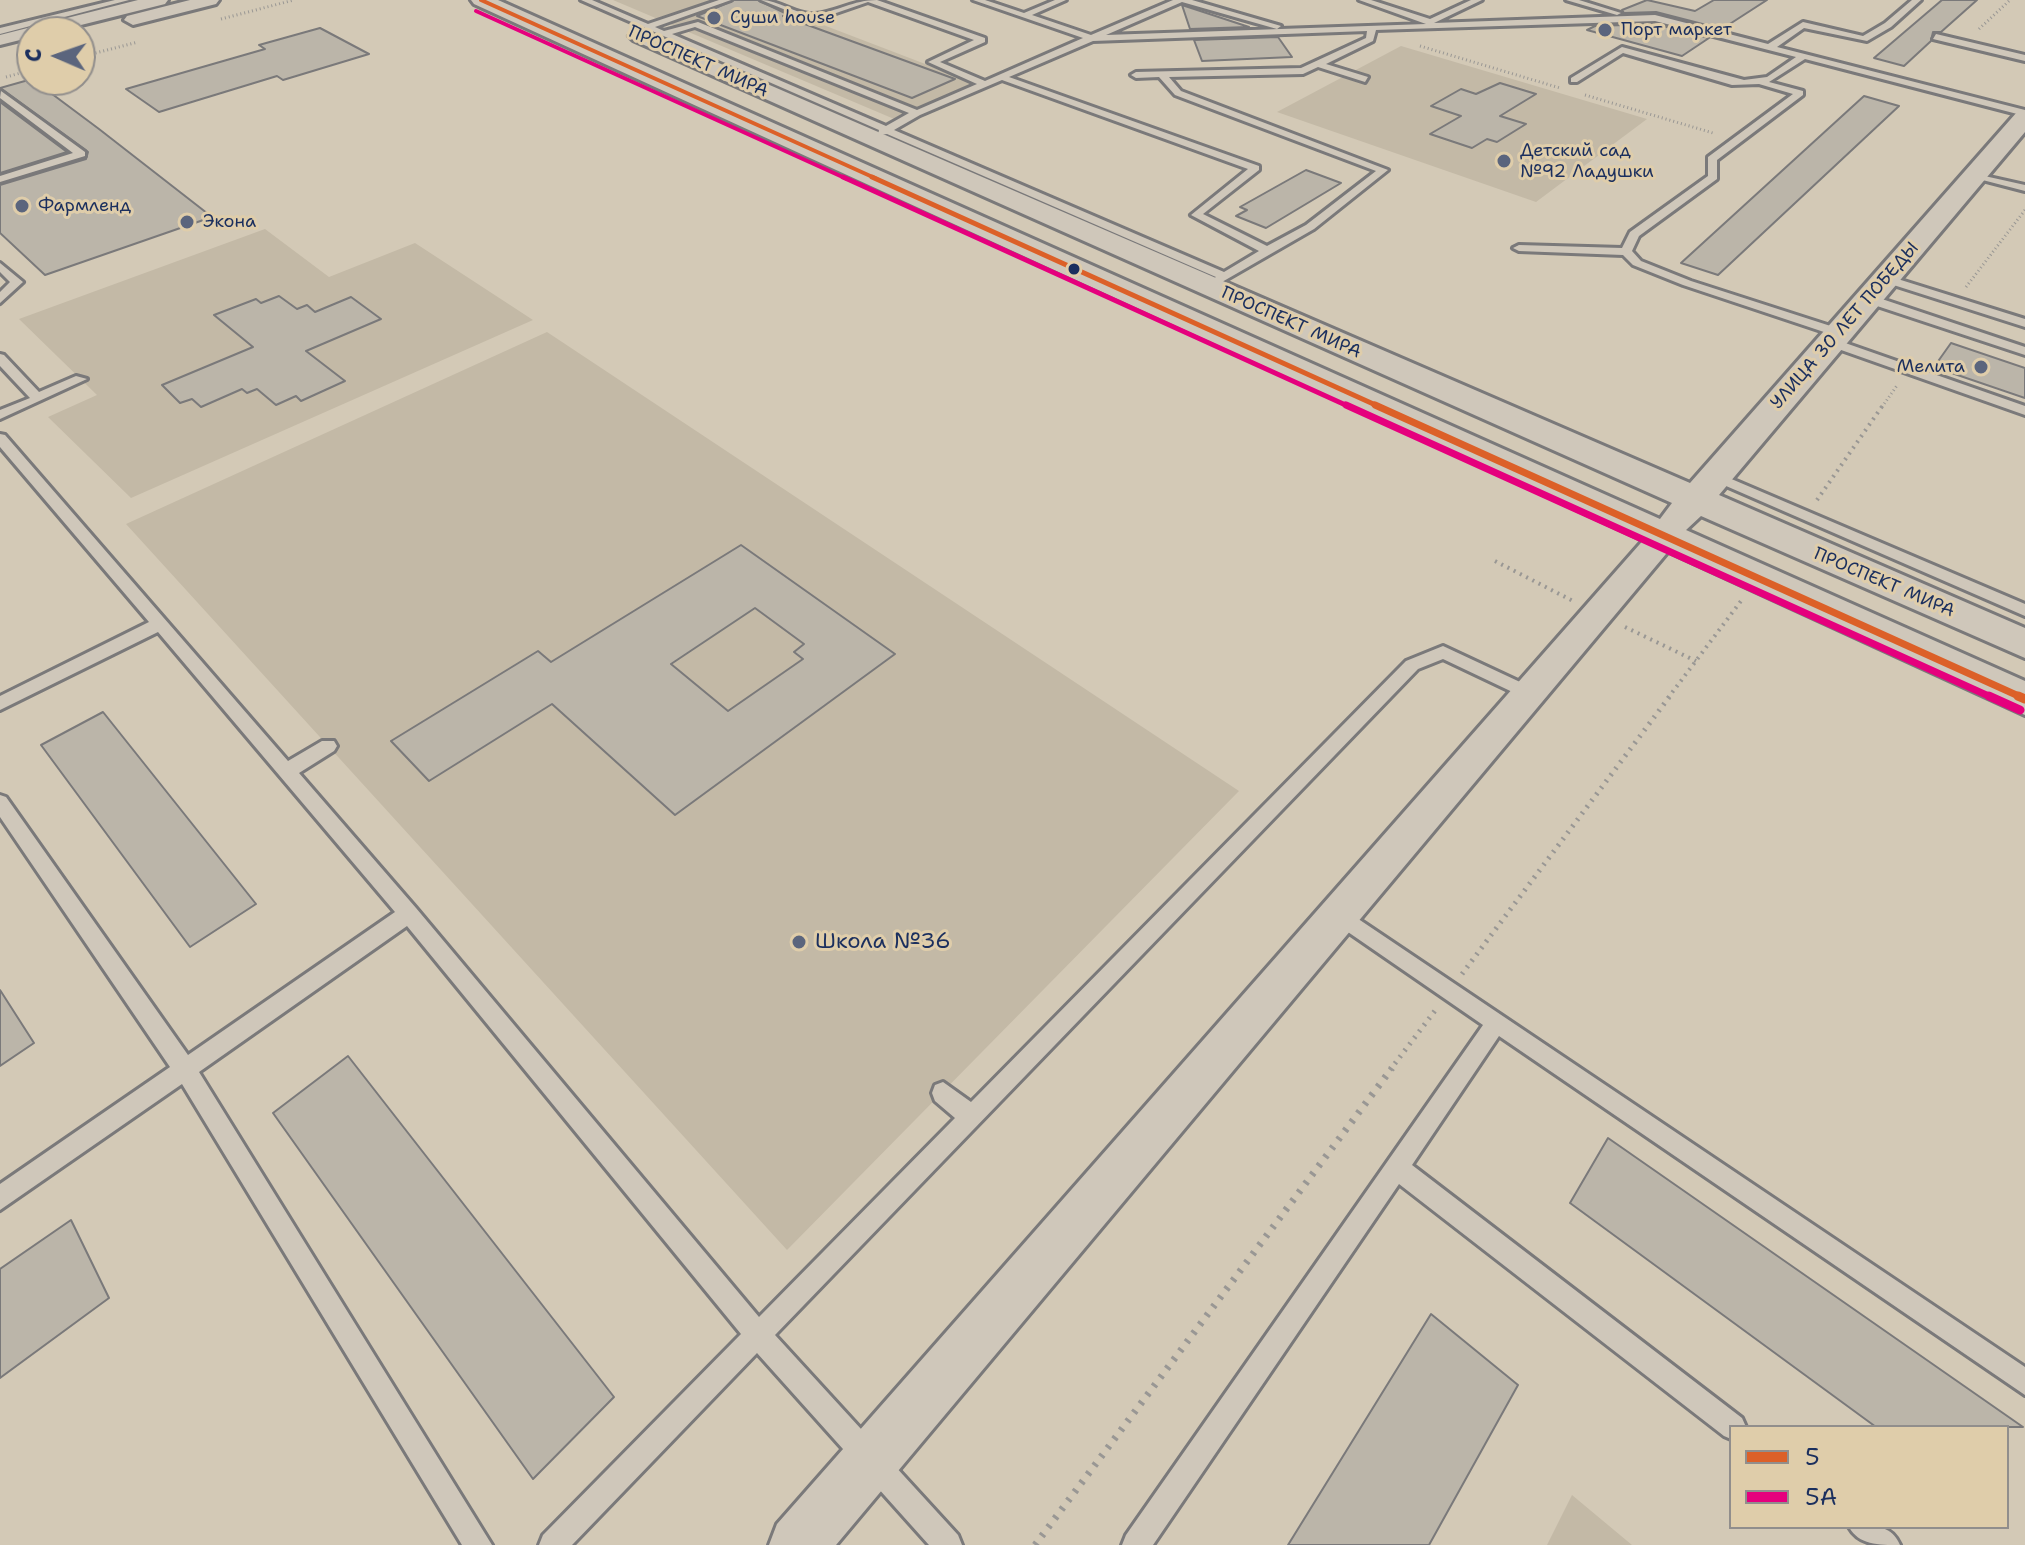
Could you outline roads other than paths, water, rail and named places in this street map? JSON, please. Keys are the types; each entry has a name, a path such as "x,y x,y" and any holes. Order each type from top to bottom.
{"street":[{"path":"0,40 126,2 159,0"},
{"path":"96,30 210,0"},
{"name":"ПРОСПЕКТ МИРА","path":"481,0 2025,699"},
{"name":"ПРОСПЕКТ МИРА","path":"557,0 1705,488 2025,644"},
{"name":"УЛИЦА 30 ЛЕТ ПОБЕДЫ","path":"1665,535 2025,115"},
{"path":"798,1545 1665,535"}],"lane":[{"path":"585,0 878,134 917,113 1181,0 1294,30"},
{"path":"647,27 727,0"},
{"path":"765,0 813,18 868,0 982,40 932,62 985,84"},
{"path":"977,0 1091,38 1433,23 1655,18 2025,115"},
{"path":"1023,16 1062,0"},
{"path":"1363,0 1433,23 1478,0"},
{"path":"1570,0 1628,18"},
{"path":"1770,47 1803,25 1864,39 1893,26 1917,0"},
{"path":"0,31 126,2"},
{"path":"974,13 994,6"},
{"path":"941,26 952,21"},
{"path":"664,34 695,24 917,113"},
{"path":"1136,75 1303,71 1370,39 1372,28"},
{"path":"1936,37 2025,58"},
{"path":"1574,80 1622,50 1732,82 1763,83 1800,93 1712,159 1713,177 1634,234 1626,252"},
{"path":"1763,83 1802,57"},
{"path":"1321,65 1365,79"},
{"path":"1166,75 1163,78 1178,93 1383,170 1310,227 1216,281"},
{"path":"1002,77 1255,168 1196,215 1267,251"},
{"path":"0,179 81,154 1,94"},
{"path":"1975,175 2025,188"},
{"path":"1519,248 1626,252 1637,263 1687,283 1835,338 1908,370 2025,411"},
{"path":"0,266 17,282 0,299"},
{"path":"1877,289 1955,302 2025,323"},
{"path":"1877,289 2025,351"},
{"path":"0,358 37,398"},
{"path":"0,415 81,379"},
{"path":"0,438 409,914 757,1334 948,1545"},
{"path":"1705,488 1805,516 2025,610"},
{"path":"0,704 160,624"},
{"path":"553,1545 1412,665 1443,652 1529,693"},
{"path":"287,771 328,746"},
{"path":"0,802 186,1071 478,1545"},
{"path":"0,1198 409,914"},
{"path":"1339,915 2025,1382"},
{"path":"1136,1545 1496,1023"},
{"path":"943,1093 970,1116"},
{"path":"1397,1168 1730,1425"},
{"path":"1866,1529 1886,1545"}],"place":[{"name":"Суши house","path":"714,18"},
{"name":"Порт маркет","path":"1605,30"},
{"name":"Детский сад №92 Ладушки","path":"1504,161"},
{"name":"Фармленд","path":"22,206"},
{"name":"Экона","path":"187,222"},
{"name":"Мелита","path":"1981,367"},
{"name":"Школа №36","path":"799,942"}]}
